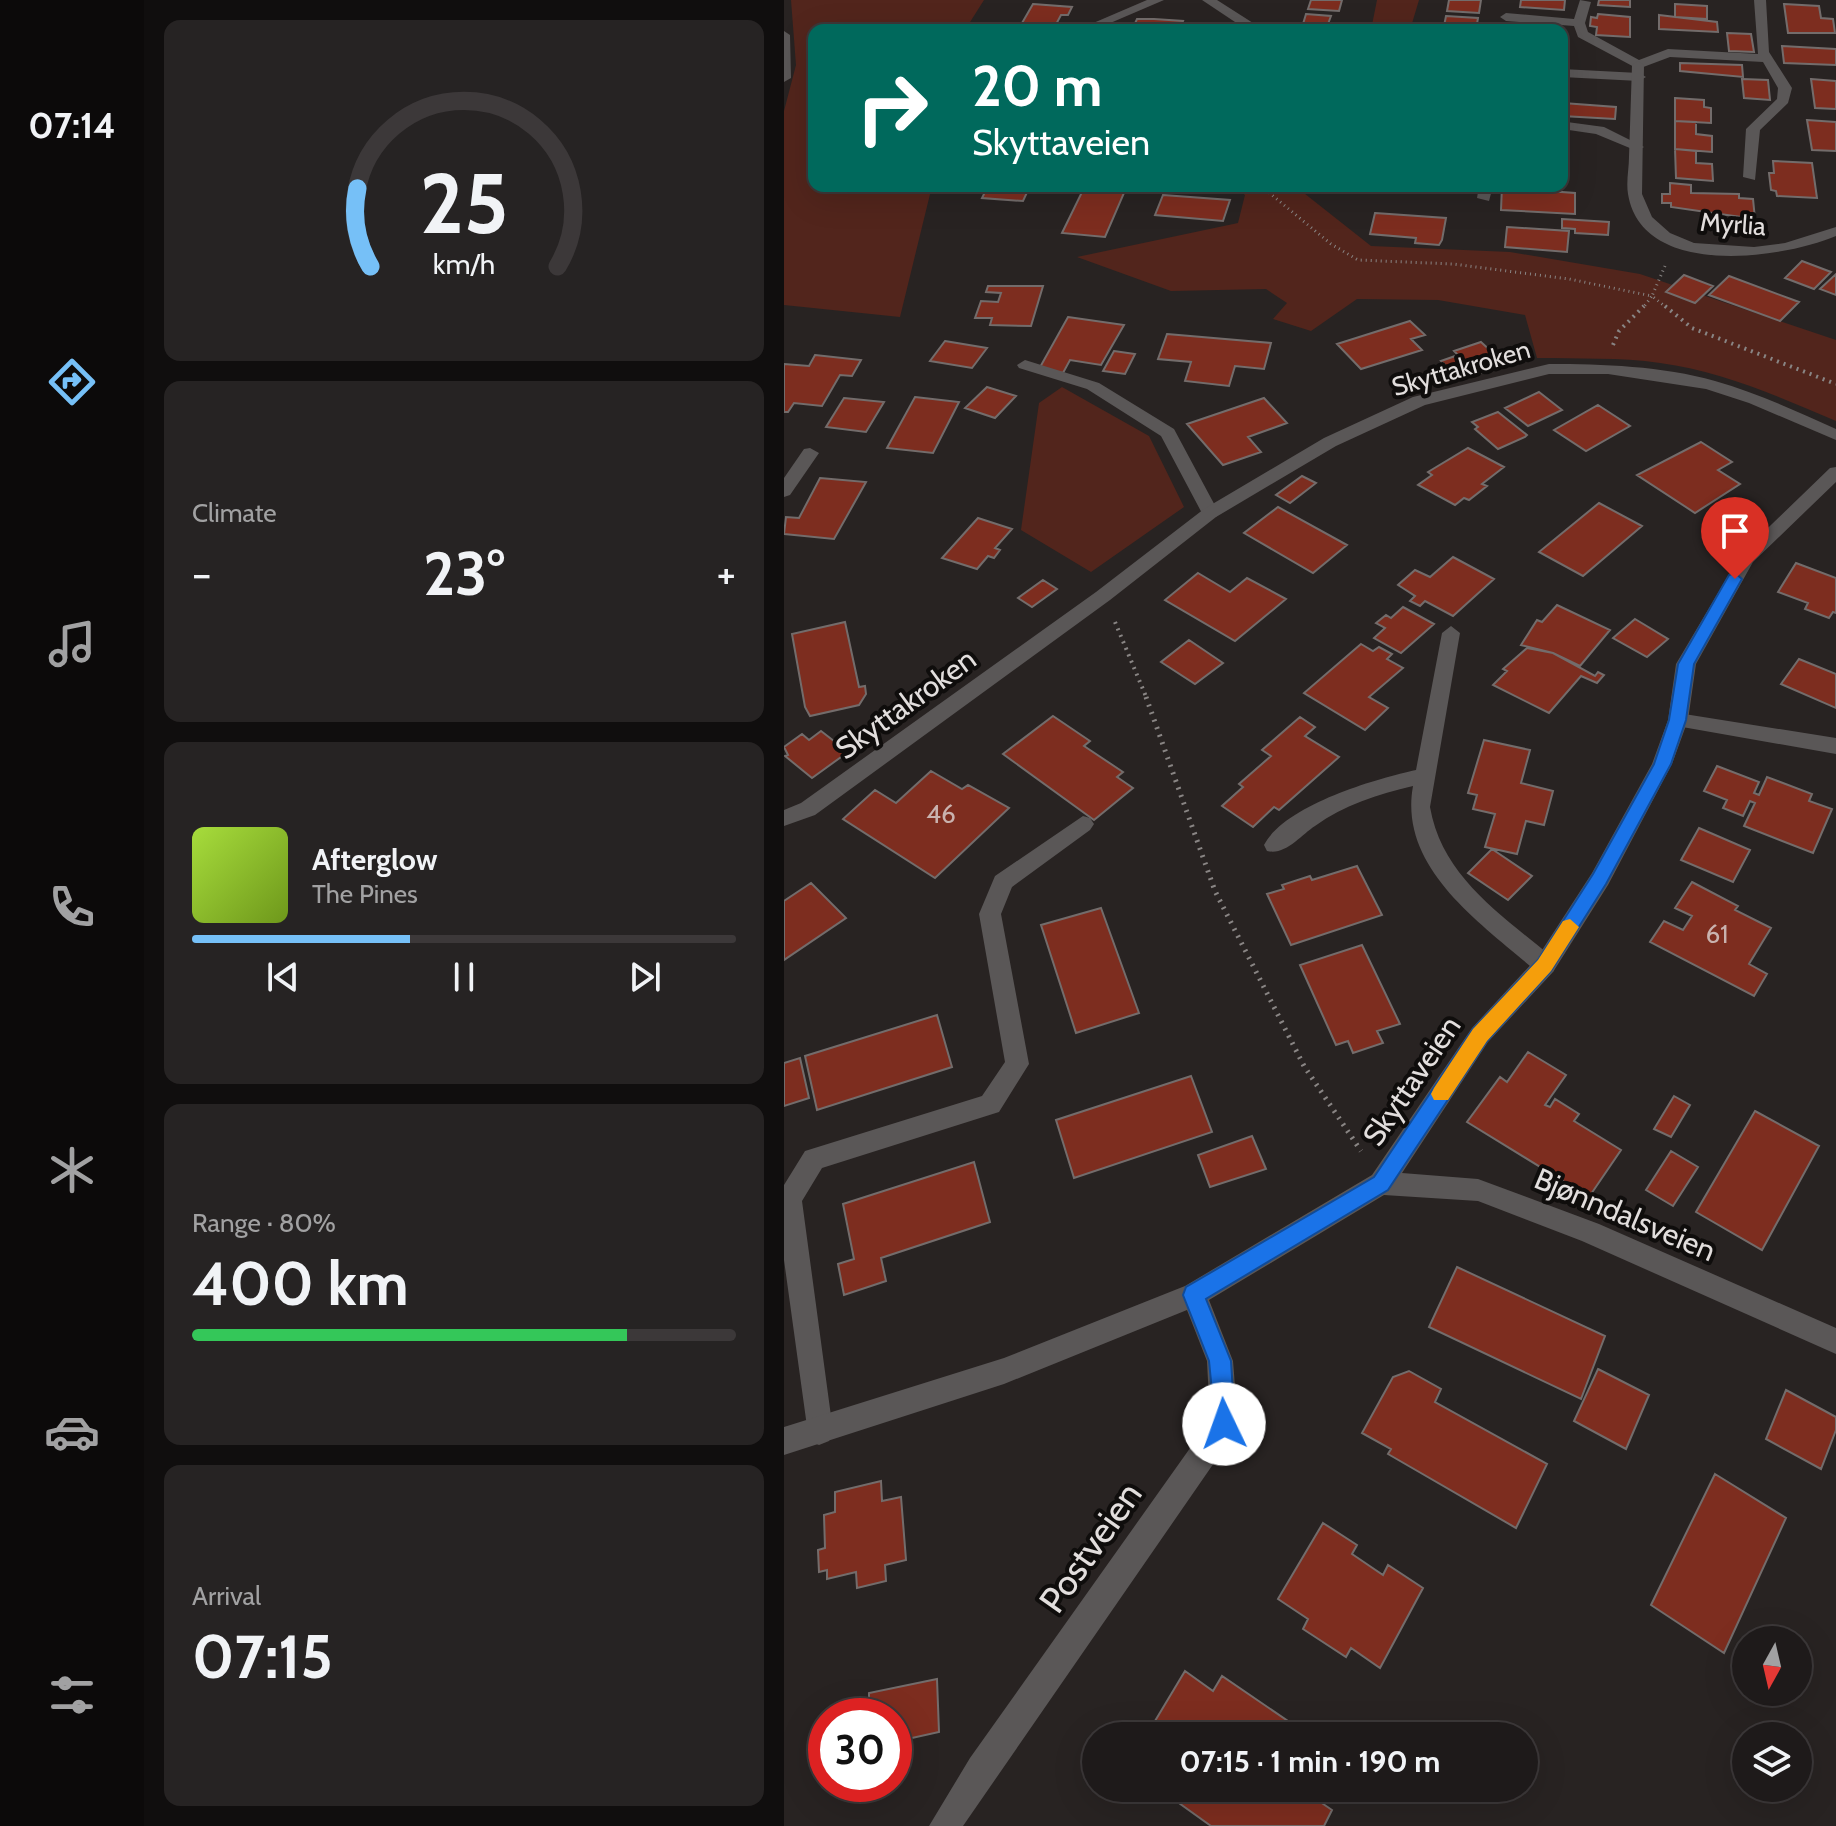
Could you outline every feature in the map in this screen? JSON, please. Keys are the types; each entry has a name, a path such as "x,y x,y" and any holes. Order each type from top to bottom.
{"street":[{"path":"1098,24 1158,0"},
{"path":"1208,0 1250,24"},
{"path":"1508,0 1505,24 1579,23"},
{"path":"1750,177 1753,129 1779,105 1784,95 1779,75 1765,58 1760,0"},
{"path":"1585,2 1579,23 1585,38 1639,71"},
{"path":"784,35 784,78"},
{"path":"1568,73 1639,71 1668,53 1765,58"},
{"name":"Myrlia","path":"1639,71 1635,194 1639,211 1649,227 1683,243 1728,253 1778,251 1812,243 1836,231"},
{"path":"1568,126 1608,132 1637,147"},
{"path":"1025,365 1093,386 1168,433 1210,513"},
{"name":"Skyttakroken","path":"784,818 808,809 1103,596 1210,513 1330,442 1419,401 1549,369 1608,369 1657,373 1708,384 1755,399 1836,435"},
{"path":"784,491 810,453"},
{"name":"Skyttaveien","path":"784,1441 1004,1371 1194,1295 1381,1183 1480,1035 1545,965 1600,879 1662,764 1678,720 1686,664 1747,558 1836,472"},
{"path":"1451,633 1420,824 1440,869 1545,965"},
{"path":"1678,720 1836,746"},
{"path":"1275,845 1299,823 1346,796 1426,776"},
{"path":"819,1431 789,1199 814,1159 990,1104 1017,1064 990,914 1003,882 1083,824"},
{"name":"Bjønndalsveien","path":"1381,1183 1478,1190 1590,1232 1836,1341"},
{"name":"Postveien","path":"945,1826 981,1769 1224,1424 1220,1361 1194,1295"}],"path":[{"path":"1268,192 1331,244 1358,260 1453,264 1569,279 1652,296 1692,328 1836,384"},
{"path":"1608,369 1615,336 1643,312 1665,266 1683,243"},
{"path":"1103,596 1151,708 1215,891 1304,1066 1381,1183"}],"shaded area":[{"path":"791,0 984,0 969,24 808,24 808,192 931,192 900,317 784,305 784,111 796,65"},
{"path":"1377,0 1419,0 1412,24 1372,24"},
{"path":"1241,192 1303,192 1371,246 1510,252 1640,274 1836,340 1836,421 1750,386 1683,367 1630,360 1537,358 1525,315 1438,300 1357,299 1311,331 1273,319 1287,303 1266,289 1171,291 1077,257 1238,223 1245,195"},
{"path":"1062,387 1149,436 1184,507 1091,572 1021,530 1039,403"}],"building":[{"path":"1311,0 1342,0 1339,11 1308,9"},
{"path":"1449,0 1481,0 1479,13 1447,11"},
{"path":"1521,0 1565,0 1564,10 1520,7"},
{"path":"1599,0 1630,0 1630,7 1598,5"},
{"path":"1033,4 1072,7 1068,15 1061,15 1056,24 1021,24"},
{"path":"1675,4 1707,6 1707,19 1675,17"},
{"path":"1784,4 1819,6 1821,18 1833,19 1835,33 1788,33"},
{"path":"1306,14 1331,16 1328,24 1303,24"},
{"path":"1598,14 1630,17 1630,37 1596,35 1597,27 1590,26 1591,17 1597,18"},
{"path":"1659,15 1717,22 1718,32 1659,29"},
{"path":"1446,16 1478,18 1477,24 1444,24"},
{"path":"1137,19 1183,21 1182,24 1135,24"},
{"path":"1727,33 1751,34 1754,52 1729,51"},
{"path":"1782,46 1836,49 1836,65 1784,63"},
{"path":"1680,63 1742,65 1743,77 1680,71"},
{"path":"1742,79 1768,80 1770,100 1744,98"},
{"path":"1811,79 1836,81 1836,109 1815,108"},
{"path":"1675,98 1704,100 1704,107 1711,108 1711,123 1675,121"},
{"path":"1568,103 1616,107 1615,119 1568,116"},
{"path":"1807,120 1836,122 1836,151 1812,150"},
{"path":"1675,121 1696,122 1696,134 1712,136 1712,152 1675,149"},
{"path":"1675,149 1696,151 1696,163 1712,164 1713,181 1676,178"},
{"path":"1773,161 1812,163 1817,198 1777,196 1776,191 1771,190 1769,173 1774,173"},
{"path":"1670,183 1691,185 1691,193 1739,194 1739,198 1753,199 1755,219 1671,207 1671,203 1662,203 1662,194 1670,194"},
{"path":"985,192 1027,192 1023,201 982,198"},
{"path":"1082,192 1124,193 1105,237 1062,233"},
{"path":"1502,192 1575,193 1575,214 1501,210"},
{"path":"1163,195 1230,200 1223,221 1155,215"},
{"path":"1375,213 1446,218 1442,240 1439,245 1415,243 1416,238 1370,234"},
{"path":"1562,219 1609,222 1608,235 1575,233 1575,229 1562,228"},
{"path":"1507,227 1569,231 1567,252 1505,247"},
{"path":"1802,261 1831,272 1814,289 1785,278"},
{"path":"1836,274 1836,295 1820,289"},
{"path":"1684,275 1713,286 1695,303 1666,292"},
{"path":"1729,276 1799,302 1780,321 1709,295"},
{"path":"988,286 1043,286 1031,326 990,325 992,318 975,318 981,301 998,302 1001,293 986,292"},
{"path":"1068,317 1124,325 1101,365 1070,360 1063,373 1039,369"},
{"path":"1410,321 1425,335 1411,339 1422,350 1361,369 1337,344"},
{"path":"1167,334 1271,343 1264,369 1235,366 1229,386 1185,381 1191,362 1158,359"},
{"path":"945,341 987,348 972,368 930,361"},
{"path":"1481,342 1505,364 1460,380 1441,361 1458,355 1454,351"},
{"path":"1114,351 1135,354 1125,374 1103,371"},
{"path":"815,355 861,360 852,376 840,375 822,406 794,403 788,412 784,412 784,364 809,366"},
{"path":"987,387 1016,396 995,418 965,408"},
{"path":"1539,392 1562,410 1528,426 1505,408"},
{"path":"915,397 959,402 933,453 887,448"},
{"path":"844,398 884,402 866,432 826,427"},
{"path":"1264,398 1287,423 1248,437 1261,452 1223,465 1187,424"},
{"path":"1598,405 1630,426 1586,451 1554,430"},
{"path":"1498,412 1527,435 1498,449 1475,429 1478,427 1472,422"},
{"path":"1701,442 1732,462 1718,470 1740,484 1695,513 1637,475"},
{"path":"1468,448 1504,467 1482,484 1487,486 1469,500 1464,498 1455,505 1418,485 1432,475 1428,472"},
{"path":"1302,476 1316,483 1290,503 1276,495"},
{"path":"820,478 866,482 834,539 784,534 786,517 799,518"},
{"path":"1599,503 1642,526 1583,576 1539,552"},
{"path":"1278,507 1347,545 1313,573 1244,533"},
{"path":"978,518 1012,529 995,548 1000,550 994,558 988,556 977,569 942,558"},
{"path":"1453,557 1494,579 1453,616 1425,601 1420,606 1410,601 1415,596 1398,585 1415,570 1430,577"},
{"path":"1796,563 1836,578 1836,613 1833,612 1829,618 1805,609 1808,603 1778,592"},
{"path":"1198,573 1230,592 1247,578 1286,599 1235,641 1165,600"},
{"path":"1043,580 1057,589 1032,607 1018,598"},
{"path":"1557,605 1610,630 1580,666 1553,653 1521,645 1537,620 1542,622"},
{"path":"1403,607 1434,624 1401,653 1374,638 1385,628 1376,623 1386,615 1391,618"},
{"path":"1635,619 1668,639 1647,657 1613,638"},
{"path":"845,622 859,687 865,686 866,694 859,705 810,716 805,707 792,634"},
{"path":"1189,640 1223,663 1195,684 1161,662"},
{"path":"1361,644 1373,651 1379,647 1392,654 1387,659 1403,668 1369,697 1388,708 1365,730 1304,693"},
{"path":"1527,648 1553,653 1595,676 1598,672 1604,675 1597,683 1581,676 1549,713 1493,685 1507,671 1503,669"},
{"path":"1799,659 1836,674 1836,708 1781,684"},
{"path":"1053,716 1090,741 1084,746 1123,772 1117,777 1133,788 1094,820 1003,754"},
{"path":"1300,717 1315,727 1305,736 1339,757 1279,810 1274,807 1253,827 1222,806 1243,787 1239,784 1271,756 1262,750"},
{"path":"821,731 848,752 812,778 785,756 788,755 784,747 802,734 809,740"},
{"path":"1484,740 1530,750 1521,783 1553,791 1544,825 1526,821 1517,854 1485,847 1495,814 1473,809 1477,795 1468,793"},
{"path":"1717,766 1759,782 1754,793 1759,795 1767,777 1812,794 1809,801 1832,809 1813,853 1744,826 1755,803 1750,801 1743,816 1723,808 1727,800 1704,791"},
{"path":"931,771 962,789 968,785 1009,808 935,878 843,819 875,790 896,803"},
{"path":"1699,828 1750,850 1733,882 1681,860"},
{"path":"1492,849 1532,876 1508,900 1468,873"},
{"path":"1357,866 1382,915 1291,945 1267,894 1284,889 1282,885 1310,876 1312,880"},
{"path":"1692,882 1738,906 1735,910 1771,928 1749,964 1767,974 1754,996 1650,942 1664,921 1683,930 1692,916 1675,908"},
{"path":"811,883 846,918 784,960 784,901"},
{"path":"1101,908 1139,1013 1076,1033 1041,925"},
{"path":"1362,945 1400,1024 1377,1031 1383,1043 1353,1053 1348,1041 1336,1045 1300,965"},
{"path":"937,1015 952,1067 817,1110 805,1056"},
{"path":"1528,1052 1566,1075 1545,1105 1550,1107 1555,1099 1579,1114 1574,1121 1621,1150 1589,1197 1467,1122 1500,1077 1507,1082"},
{"path":"800,1058 809,1098 784,1106 784,1063"},
{"path":"1191,1076 1212,1132 1074,1178 1056,1120"},
{"path":"1674,1096 1690,1105 1671,1137 1654,1129"},
{"path":"1755,1111 1819,1146 1762,1250 1696,1212"},
{"path":"1252,1136 1266,1169 1210,1187 1198,1155"},
{"path":"1671,1151 1698,1167 1673,1206 1646,1190"},
{"path":"974,1162 990,1222 881,1258 886,1281 844,1295 838,1264 854,1259 843,1204"},
{"path":"1457,1267 1605,1336 1581,1399 1429,1327"},
{"path":"1598,1369 1649,1395 1626,1449 1574,1421"},
{"path":"1409,1371 1441,1389 1435,1402 1547,1464 1516,1528 1388,1454 1391,1449 1362,1433 1393,1377"},
{"path":"1786,1390 1836,1417 1836,1430 1821,1469 1766,1439"},
{"path":"1715,1474 1786,1518 1736,1626 1732,1626 1732,1636 1724,1653 1651,1605"},
{"path":"881,1481 882,1501 901,1497 906,1560 885,1565 886,1581 857,1588 856,1572 827,1579 827,1570 819,1572 818,1550 825,1548 824,1515 835,1512 835,1492"},
{"path":"1323,1523 1357,1545 1352,1554 1383,1575 1388,1565 1423,1588 1380,1668 1351,1648 1346,1657 1303,1629 1308,1619 1278,1599"},
{"path":"1185,1671 1213,1691 1222,1676 1289,1722 1154,1722"},
{"path":"937,1679 939,1732 912,1738 912,1698 869,1698 869,1693"},
{"path":"1178,1802 1320,1802 1332,1810 1324,1826 1211,1826"}],"slow traffic":[{"path":"1441,1094 1480,1035 1545,965 1570,927"}],"route":[{"path":"1224,1424 1220,1361 1194,1295 1381,1183 1480,1035 1545,965 1600,879 1662,764 1678,720 1686,664 1709,619 1735,579"}]}
